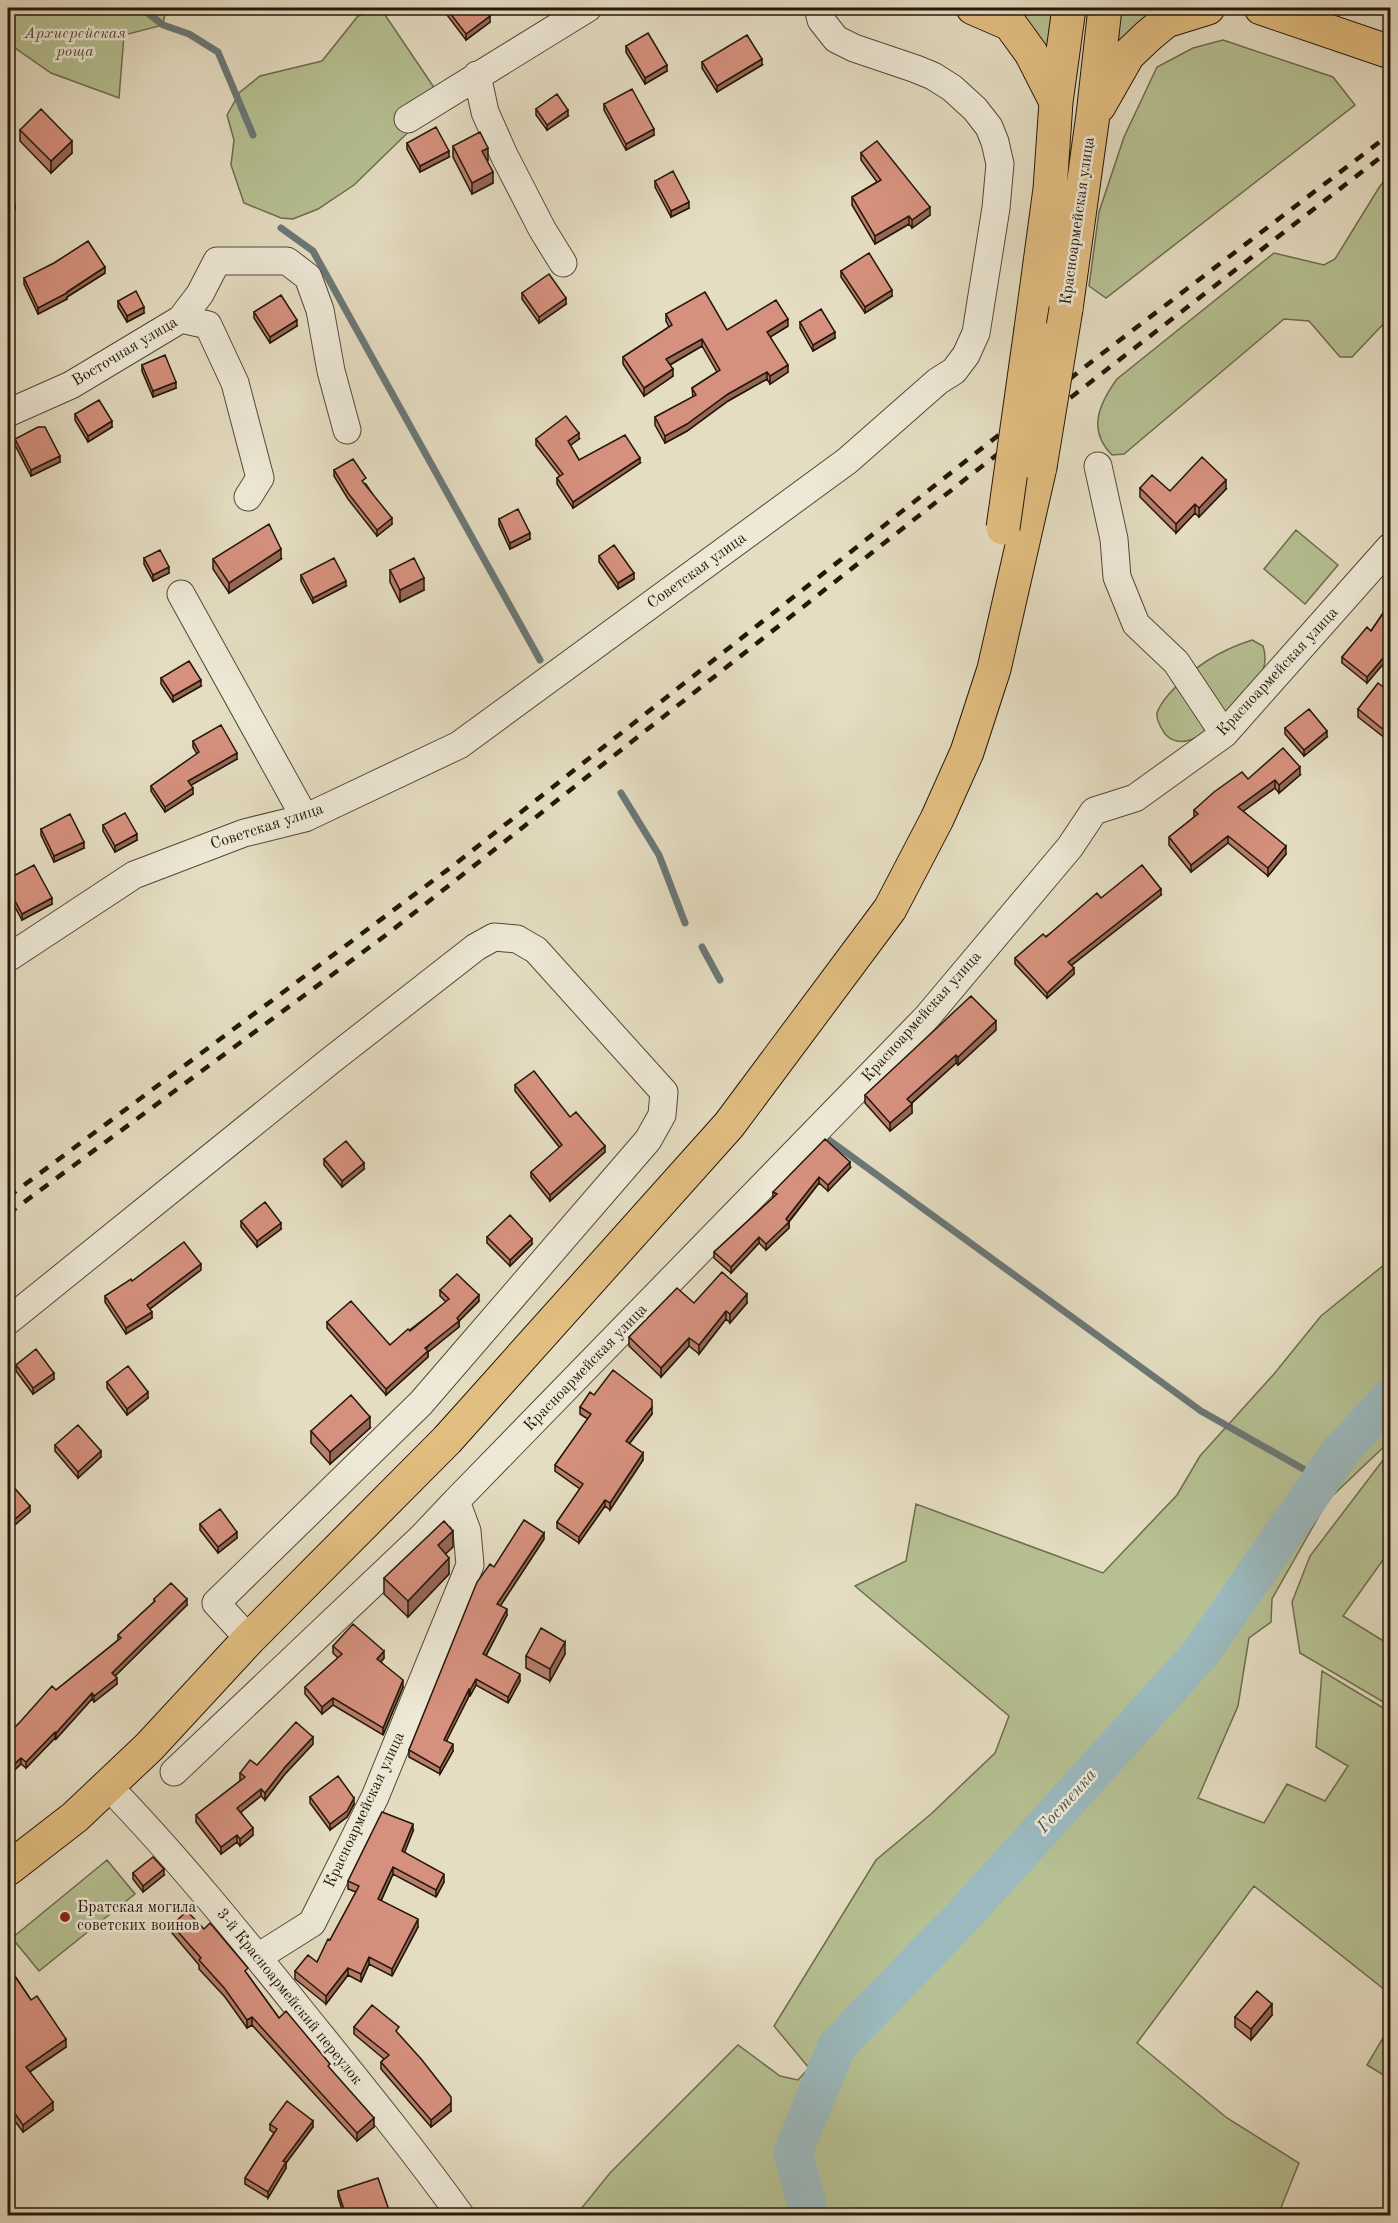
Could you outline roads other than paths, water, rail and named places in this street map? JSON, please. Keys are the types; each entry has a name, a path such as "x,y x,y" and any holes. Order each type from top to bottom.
{"main road":[{"path":"973,8 1010,24 1031,53 1056,102"},
{"name":"Красноармейская улица","path":"825,997 909,848 971,696 983,651 1003,528 1050,189 1056,102 1069,8"},
{"name":"Красноармейская улица","path":"8,1870 75,1816 149,1747 249,1639 455,1432 729,1125 890,909 937,819 967,753 994,669 1040,467 1093,116 1105,8"},
{"path":"1093,116 1128,55 1148,36 1166,21 1208,8"},
{"path":"1261,8 1390,51"},
{"path":"1316,8 1390,51"}],"street":[{"path":"408,118 588,8"},
{"name":"Советская улица","path":"8,958 134,875 244,833 305,818 459,745 847,461 938,381 954,371 966,355 976,333 996,208 1000,164 995,142 989,127 975,109 952,88 933,76 854,48 836,39 821,20 818,8"},
{"path":"477,75 485,112 504,155 542,229 563,263"},
{"name":"Восточная улица","path":"8,413 71,385 181,319 200,294 217,261 287,261 308,277 320,310 331,371 347,430"},
{"path":"181,319 208,325 235,383 260,478 248,497"},
{"path":"1098,466 1114,539 1117,577 1136,624 1176,662 1224,734"},
{"name":"Красноармейская улица","path":"174,1772 423,1536 927,1017 1070,847 1094,811 1135,798 1224,734 1390,547"},
{"path":"181,594 305,818"},
{"path":"8,1321 330,1061 476,947 494,937 517,939 536,950 664,1092 662,1115 648,1140 421,1403 216,1603 249,1639"},
{"name":"Красноармейская улица","path":"258,1957 312,1923 375,1797 470,1565 467,1531 456,1501"},
{"name":"3-й Красноармейский переулок","path":"108,1786 156,1836 258,1957 411,2146 461,2216"}],"waterway":[{"path":"141,8 163,25 189,34 218,52 253,135"},
{"path":"281,228 313,251 540,660"},
{"path":"621,793 659,855 685,923"},
{"path":"702,947 720,980"},
{"path":"829,1140 1201,1411 1321,1479"},
{"name":"Гостенка","path":"810,2216 793,2152 837,2046 963,1916 1200,1654 1341,1451 1390,1398"}],"railway":[{"path":"8,1197 454,865 1095,359 1390,134"},
{"path":"8,1214 386,935 963,481 1390,150"}],"place":[{"name":"Братская могила советских воинов","path":"65,1917"}],"park label":[{"name":"Архиерейская роща","path":"75,43"}]}
